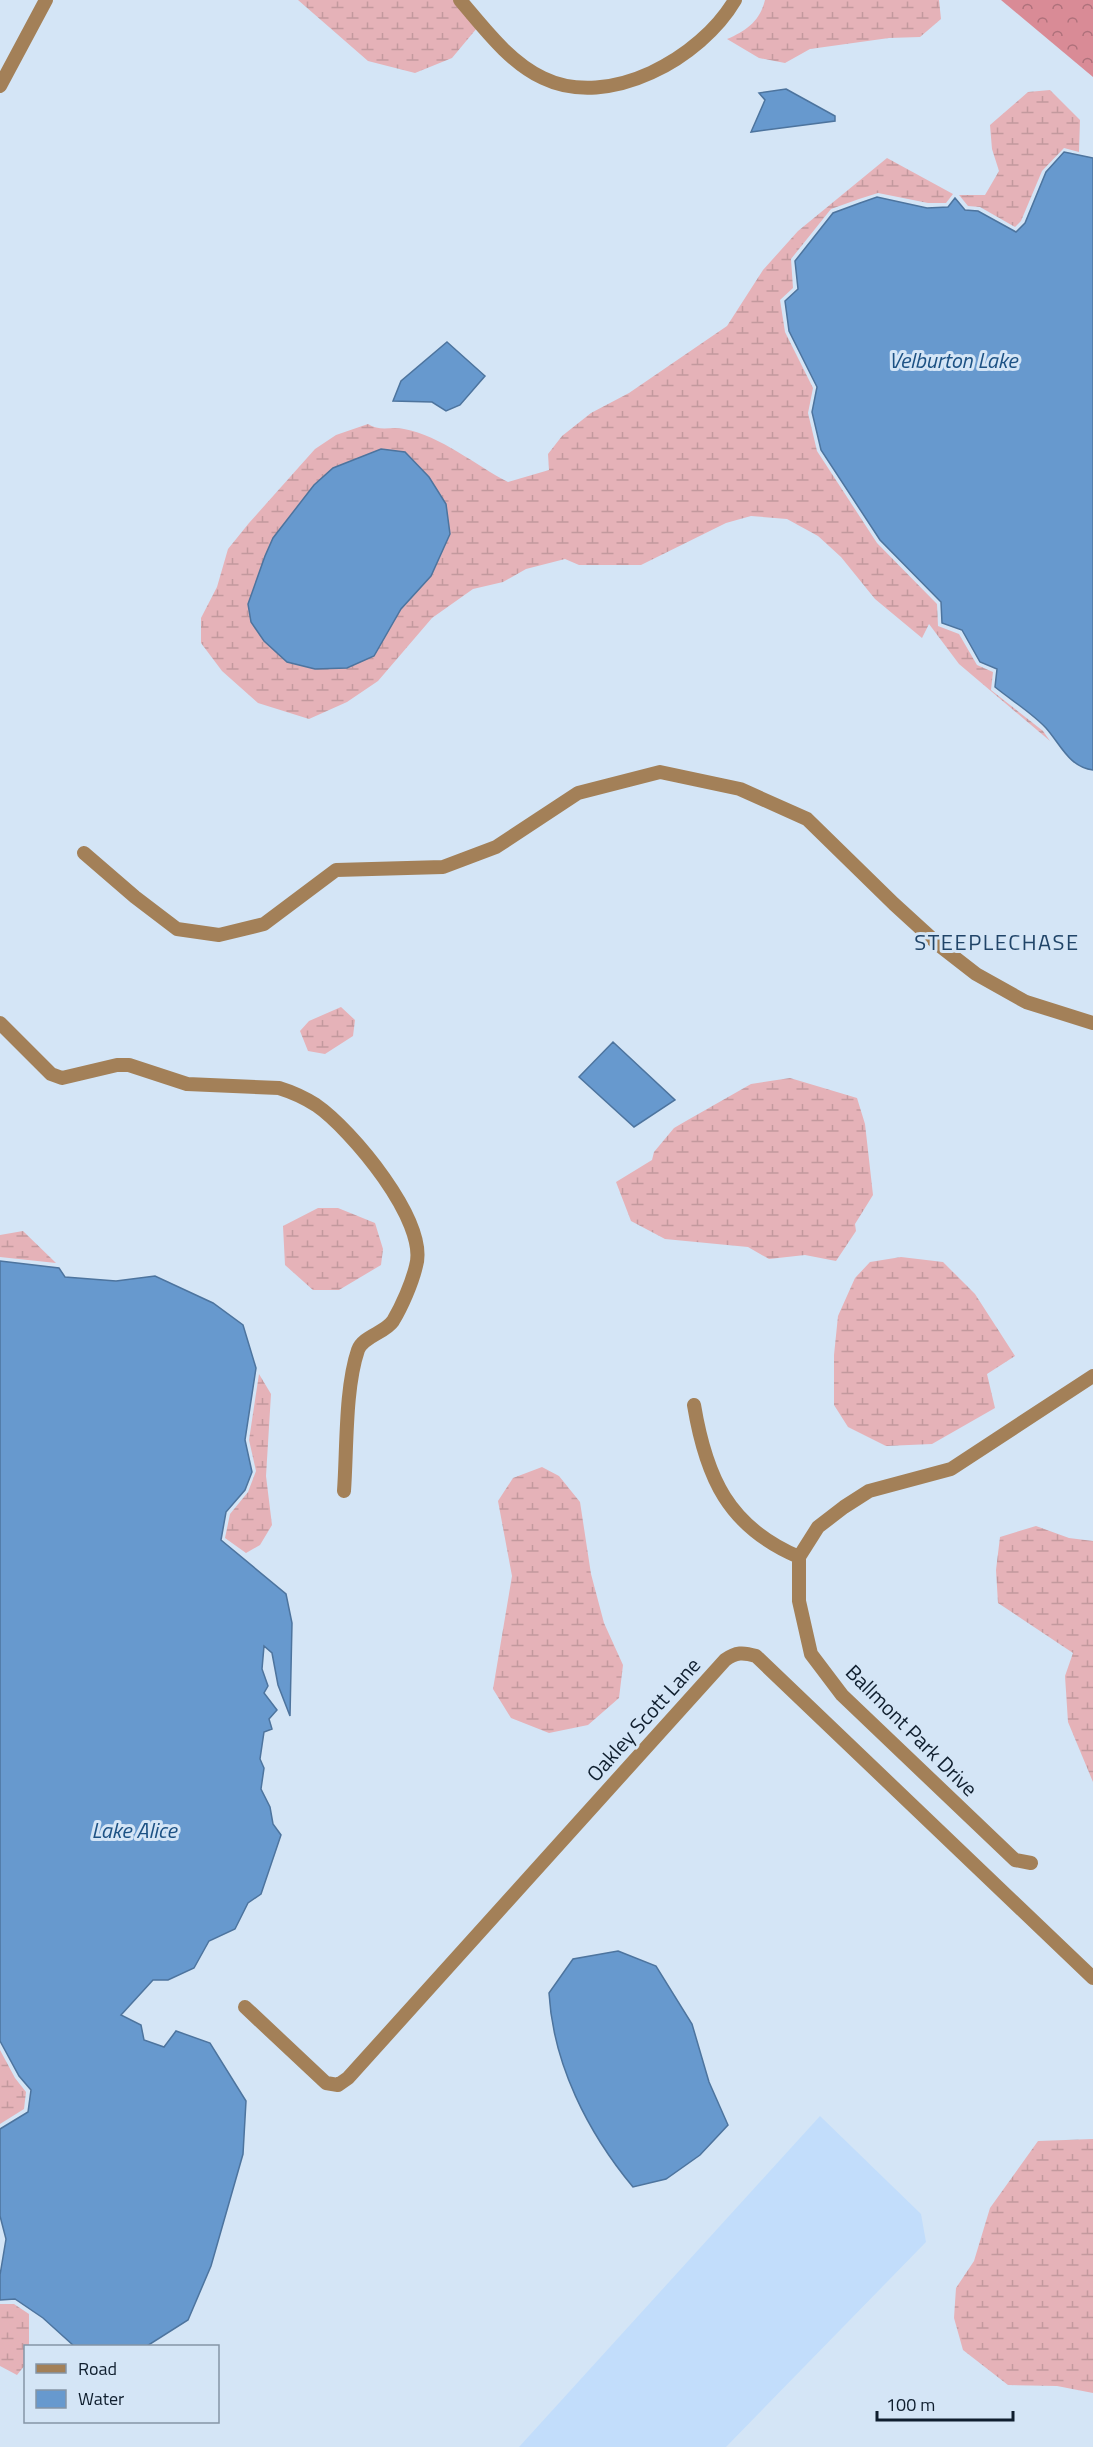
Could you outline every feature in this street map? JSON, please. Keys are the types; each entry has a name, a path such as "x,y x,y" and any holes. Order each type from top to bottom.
{"street":[{"path":"0,87 46,0"},
{"path":"460,0 499,45 540,77 559,85 580,89 601,88 632,80 668,63 705,38 735,0"},
{"path":"84,853 177,929 219,935 264,924 336,870 443,867 496,847 578,793 660,772 740,789 807,819 909,918 976,974 1026,1002 1093,1023"},
{"path":"0,1023 51,1074 62,1078 117,1065 129,1065 187,1084 279,1088 293,1092 316,1106 338,1124 394,1191 414,1229 417,1264 392,1323 359,1346 353,1367 344,1491"},
{"path":"694,1405 702,1448 711,1474 725,1499 743,1520 776,1548 799,1557 818,1527 869,1491 951,1469 1093,1376"},
{"name":"Ballmont Park Drive","path":"799,1557 799,1600 811,1654 842,1695 1015,1860 1031,1863"},
{"name":"Oakley Scott Lane","path":"245,2007 326,2083 338,2085 348,2078 724,1660 733,1654 744,1652 756,1656 1093,1978"}],"shaded area":[{"path":"820,2116 921,2214 926,2242 726,2447 519,2447"}],"green space":[{"path":"298,0 453,0 477,28 452,58 415,73 368,61"},
{"path":"765,0 939,0 941,19 920,37 889,38 810,49 785,63 759,58 727,39 756,19"},
{"path":"1001,0 1093,0 1093,77"},
{"path":"1050,90 1080,120 1079,152 1064,148 1042,171 1021,221 1015,227 980,207 968,206 959,195 985,195 999,171 992,149 990,125 1028,92"},
{"path":"887,158 953,194 946,203 928,203 878,193 831,209 791,259 793,288 780,300 785,332 813,388 808,413 817,451 877,543 937,604 938,626 959,634 977,665 993,672 991,690 1043,731 1050,741 959,664 929,624 922,638 875,599 841,557 818,536 787,519 751,516 726,523 641,565 579,565 565,559 526,569 503,582 473,589 432,618 378,681 347,702 309,719 258,703 222,671 201,643 201,618 217,587 228,549 315,449 336,435 368,424 377,428 404,429 431,438 508,482 549,470 548,454 562,436 591,413 629,393 727,326 763,270 798,231","holes":["314,485 431,576 401,609 374,655 248,604 273,538"]},
{"path":"341,1007 355,1020 353,1036 325,1054 308,1051 300,1031 309,1021"},
{"path":"790,1078 857,1098 865,1124 873,1195 855,1224 856,1231 836,1261 805,1255 769,1259 748,1247 665,1239 631,1221 616,1182 652,1160 654,1152 674,1128 751,1084"},
{"path":"318,1208 338,1208 375,1223 383,1249 381,1265 339,1290 313,1290 285,1265 283,1226"},
{"path":"23,1231 56,1263 0,1257 0,1235"},
{"path":"901,1257 943,1262 975,1294 1015,1356 987,1374 995,1408 932,1444 886,1446 848,1427 834,1405 834,1355 838,1316 855,1278 870,1262"},
{"path":"259,1374 271,1394 266,1476 272,1525 260,1545 246,1553 225,1538 230,1514 248,1492 256,1471 249,1440"},
{"path":"542,1467 559,1476 580,1502 591,1574 604,1623 623,1665 619,1698 588,1725 549,1733 511,1718 493,1689 512,1576 498,1501 513,1478"},
{"path":"1036,1526 1069,1538 1093,1541 1093,1782 1068,1722 1065,1676 1073,1653 998,1603 996,1570 1000,1537"},
{"path":"0,2050 15,2078 26,2092 24,2109 0,2124"},
{"path":"1093,2139 1093,2393 1057,2386 1008,2385 963,2350 954,2318 956,2288 974,2261 990,2208 1038,2141"},
{"path":"0,2304 14,2304 29,2314 29,2345 24,2345 24,2366 17,2375 0,2366"}],"water":[{"path":"786,89 835,116 835,121 751,132 765,100 759,93"},
{"name":"Velburton Lake","path":"1064,152 1093,158 1093,770 1078,765 1072,760 1040,722 995,687 997,669 980,662 962,630 942,623 941,602 880,540 821,450 812,412 817,387 789,331 785,301 798,289 795,261 833,213 877,197 927,208 948,207 955,198 965,210 978,211 1016,232 1025,223 1046,172"},
{"path":"447,342 485,376 460,405 446,411 432,402 393,401 401,381"},
{"path":"381,449 405,452 429,477 446,504 450,534 431,576 401,609 374,656 347,668 315,669 287,662 264,641 251,622 248,604 265,556 273,538 314,485 333,468"},
{"path":"613,1042 675,1100 634,1127 579,1077"},
{"name":"Lake Alice","path":"0,1261 59,1268 65,1277 116,1281 155,1276 213,1303 243,1325 256,1368 245,1440 252,1472 245,1490 226,1512 221,1540 286,1594 292,1623 290,1716 278,1685 272,1653 264,1646 262,1669 268,1686 264,1693 277,1710 269,1719 272,1729 264,1732 260,1759 264,1768 261,1789 270,1807 273,1824 281,1835 261,1894 248,1903 235,1929 209,1941 194,1968 168,1980 153,1980 121,2015 141,2025 144,2040 164,2047 176,2031 210,2043 246,2101 243,2154 211,2266 188,2320 149,2345 73,2345 43,2318 15,2299 0,2300 0,2275 6,2239 0,2216 0,2129 28,2112 31,2090 19,2076 0,2041"},
{"path":"618,1951 656,1966 692,2024 709,2082 728,2125 700,2155 666,2179 633,2187 601,2144 565,2071 557,2046 549,1993 573,1959"}],"district":[{"name":"STEEPLECHASE","path":"997,942"}]}
